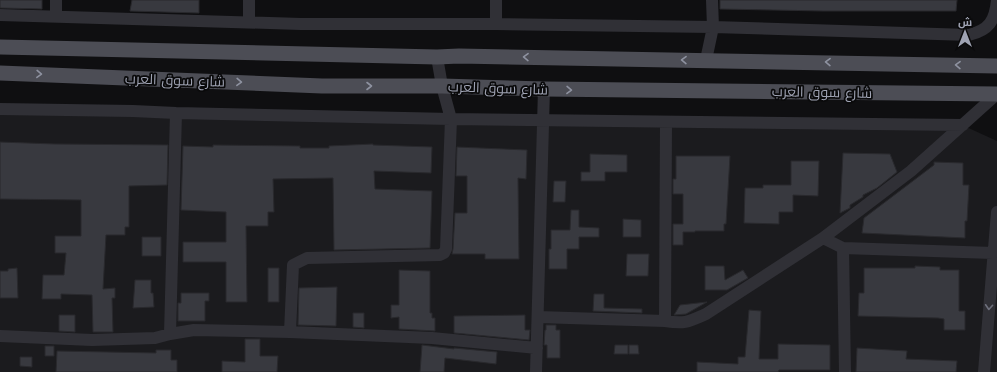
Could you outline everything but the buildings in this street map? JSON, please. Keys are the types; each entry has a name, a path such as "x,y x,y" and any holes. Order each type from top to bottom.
{"main road":[{"path":"0,47 437,57 460,56 997,66"},
{"name":"شارع سوق العرب","path":"0,72 322,86 442,86 544,89 997,94"}],"street":[{"path":"56,0 56,16"},
{"path":"249,0 249,22"},
{"path":"496,0 496,24"},
{"path":"706,60 713,27 712,0"},
{"path":"0,15 301,24 496,24 713,27 968,35 978,33 986,28 992,21 996,12 997,0"},
{"path":"290,332 293,265 300,261 307,258 440,255 444,253 446,249 451,119 442,86 437,57"},
{"path":"536,372 544,89"},
{"path":"538,318 664,321 687,323 706,314 823,238 911,171 997,94"},
{"path":"0,109 451,119 962,125"},
{"path":"170,334 176,113"},
{"path":"664,321 666,122"},
{"path":"984,372 997,212"},
{"path":"823,238 844,248 993,253"},
{"path":"844,248 845,372"},
{"path":"0,336 92,340 146,339 194,330 290,332 432,338 537,348"}],"shaded area":[{"path":"0,109 962,125 997,141 997,372 0,372"}]}
